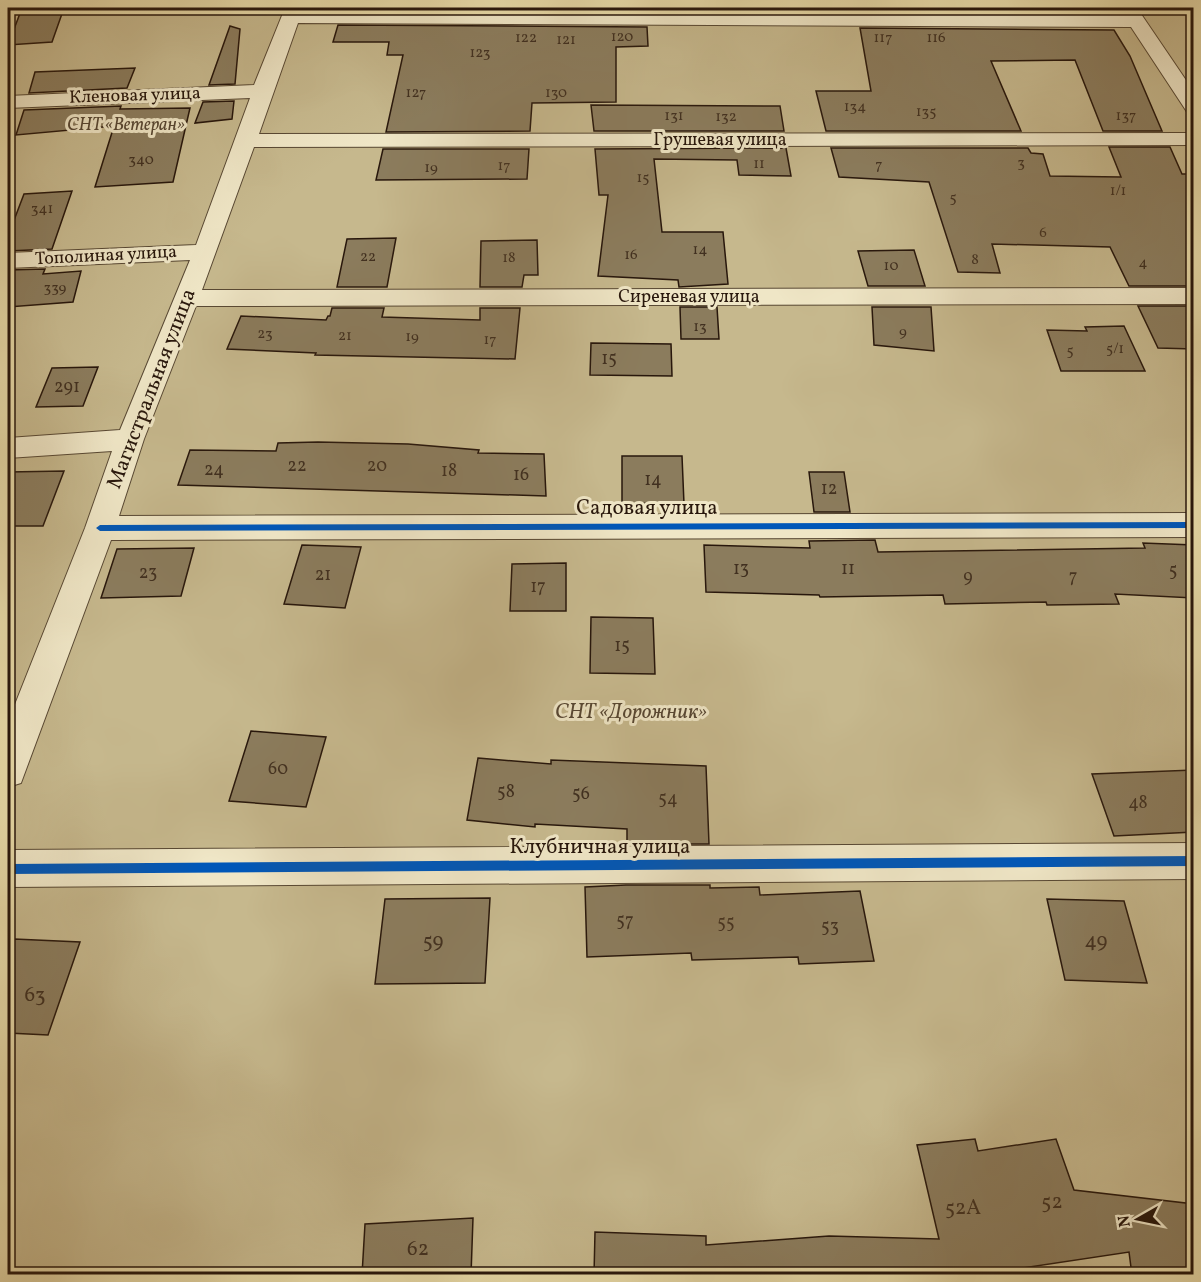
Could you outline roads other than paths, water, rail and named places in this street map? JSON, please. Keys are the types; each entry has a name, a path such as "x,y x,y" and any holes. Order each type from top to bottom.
{"street":[{"path":"292,12 1132,14 1188,89 1194,108"},
{"name":"Магистральная улица","path":"8,771 18,711 100,528 130,439 205,252 292,12"},
{"name":"Кленовая улица","path":"8,102 262,91"},
{"name":"Грушевая улица","path":"246,141 1194,139"},
{"name":"Тополиная улица","path":"8,260 205,252"},
{"name":"Сиреневая улица","path":"185,298 1194,296"},
{"path":"8,448 130,439"},
{"name":"Садовая улица","path":"100,528 1194,525"},
{"name":"Клубничная улица","path":"8,869 1194,861"}],"park label":[{"name":"СНТ «Ветеран»","path":"126,125"},
{"name":"СНТ «Дорожник»","path":"631,712"}]}
